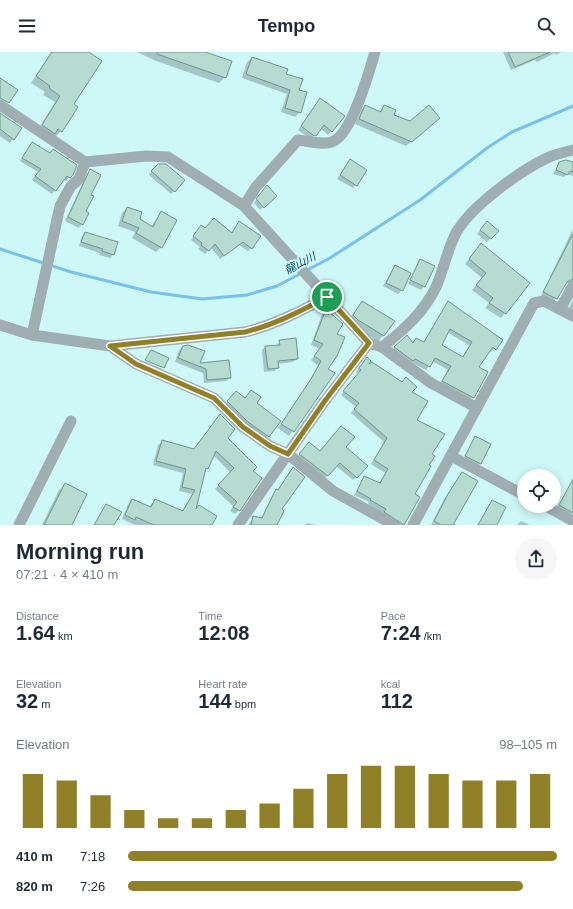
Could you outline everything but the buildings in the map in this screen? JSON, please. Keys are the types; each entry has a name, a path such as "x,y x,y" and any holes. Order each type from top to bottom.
{"lane":[{"path":"244,206 256,187 298,140 325,143 335,141 343,132 359,104 375,52"},
{"path":"0,105 85,162 146,156 168,157 244,206 277,240 369,343 382,347 431,382 477,408"},
{"path":"382,347 405,329 421,312 437,286 445,259 457,232 470,215 513,178 548,157 573,150"},
{"path":"33,330 60,206 70,186 79,179 85,162"},
{"path":"560,309 573,286"},
{"path":"0,324 110,346 245,332 300,312 327,297"},
{"path":"413,525 534,303 544,301 573,316"},
{"path":"238,525 324,402 369,343"},
{"path":"110,346 136,364 214,398 243,427 270,446 288,454 334,492 394,525"},
{"path":"19,525 71,421"},
{"path":"451,456 517,490"},
{"path":"559,513 573,521"}],"waterway":[{"name":"龍山川","path":"0,249 71,272 151,292 202,299 247,295 277,286 330,258 420,200 487,148 512,132 573,106"}],"route":[{"path":"327,297 369,343 324,402 288,454 270,446 243,427 214,398 136,364 110,346 245,332 300,312 327,297"}]}
